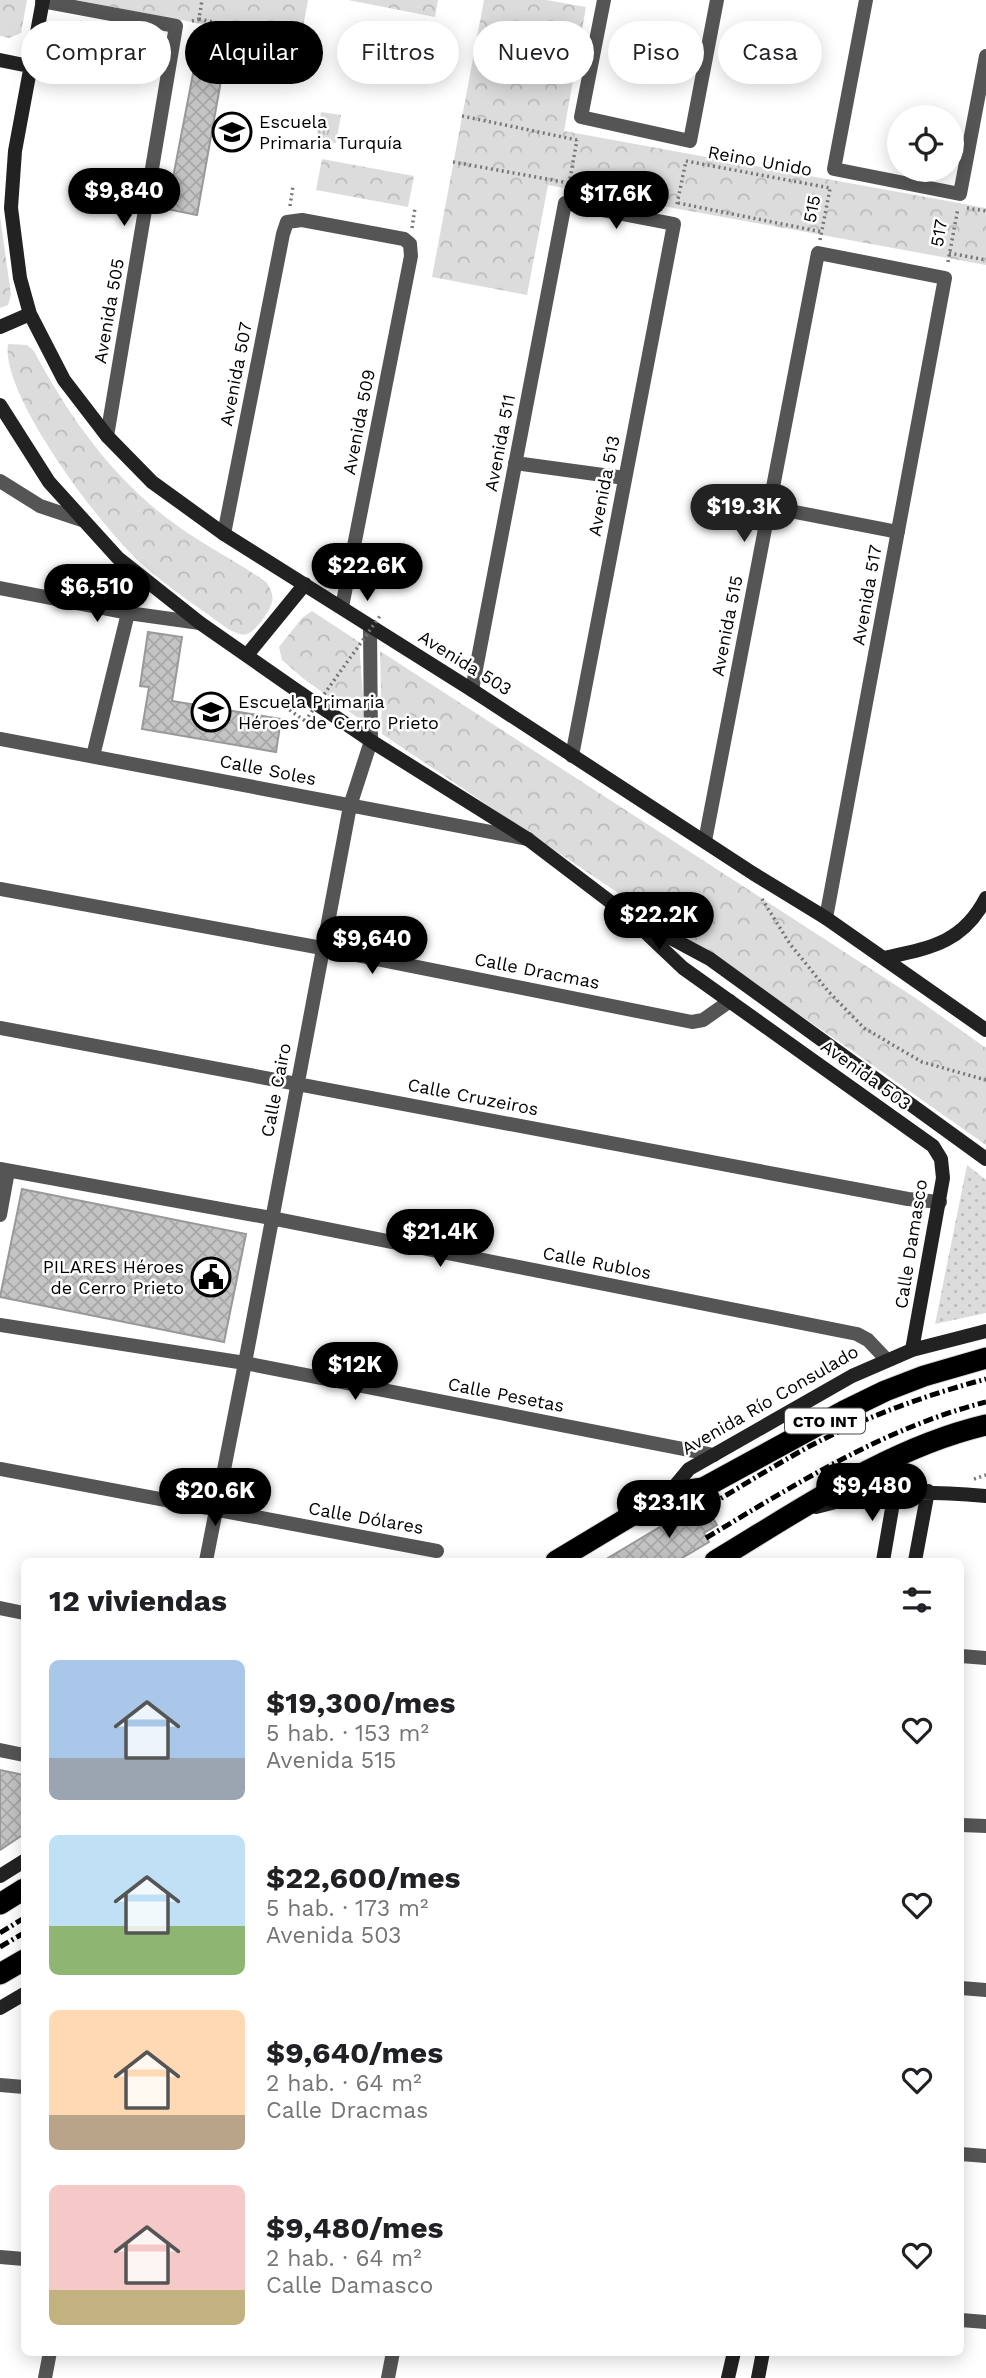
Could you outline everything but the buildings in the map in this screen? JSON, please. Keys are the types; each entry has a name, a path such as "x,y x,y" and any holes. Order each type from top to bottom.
{"highway":[{"name":"CTO INT","path":"669,1493 703,1488 885,1391 986,1358"},
{"path":"720,1558 834,1488 880,1464 986,1425"},
{"name":"Avenida Río Consulado","path":"561,1558 669,1493"},
{"path":"0,1904 21,1891"},
{"path":"0,1974 21,1962"}],"street":[{"path":"604,0 581,117 690,141 717,0"},
{"path":"866,0 834,169 959,200 986,56"},
{"path":"42,1 176,26"},
{"name":"Avenida 503","path":"38,21 42,1"},
{"name":"Avenida 505","path":"107,436 176,26"},
{"path":"0,60 21,64"},
{"name":"Avenida 503","path":"26,84 15,151 11,208 20,278 30,314 64,380 107,436 152,482 224,534 342,607 375,621 572,756 827,918 986,1030"},
{"path":"565,203 674,224"},
{"name":"Avenida 511","path":"472,690 565,203"},
{"name":"Avenida 507","path":"224,534 282,234 287,222 302,220 384,234 404,239 410,244"},
{"name":"Avenida 513","path":"572,756 674,224"},
{"name":"Avenida 509","path":"342,607 411,256 410,244"},
{"path":"818,253 945,278"},
{"name":"Avenida 515","path":"705,841 818,253"},
{"name":"Avenida 517","path":"827,918 945,278"},
{"path":"0,327 30,314"},
{"name":"Avenida 503","path":"0,405 49,482 118,558 200,623 371,741 529,840 625,913 682,968 933,1146"},
{"path":"515,463 625,478"},
{"path":"0,481 40,506 82,520"},
{"path":"769,507 898,532"},
{"path":"247,655 305,584"},
{"path":"0,588 200,623"},
{"path":"93,756 128,612"},
{"name":"Calle Cairo","path":"207,1558 350,806 371,741 375,621"},
{"name":"Calle Soles","path":"0,739 529,840"},
{"name":"Calle Dracmas","path":"0,889 323,948 692,1022 700,1022 730,1001"},
{"path":"884,958 929,948 964,930 977,916 986,898"},
{"path":"625,913 710,959 986,1159"},
{"name":"Calle Cruzeiros","path":"0,1028 908,1199 940,1202"},
{"name":"Calle Damasco","path":"912,1350 943,1178 941,1159 933,1146"},
{"path":"0,1215 4,1170"},
{"name":"Calle Rublos","path":"4,1170 271,1218 863,1335 887,1360"},
{"name":"Calle Pesetas","path":"0,1325 245,1363 714,1455"},
{"name":"Avenida Río Consulado","path":"669,1493 689,1469 827,1389 912,1350 986,1331"},
{"name":"Calle Dólares","path":"0,1469 437,1550"},
{"path":"794,1513 830,1503 895,1492 928,1491 986,1496"},
{"path":"916,1558 928,1491"},
{"path":"884,1558 895,1492"},
{"path":"0,1608 21,1612"},
{"path":"964,1656 986,1658"},
{"path":"0,1750 21,1754"},
{"path":"964,1825 986,1826"},
{"path":"0,1876 21,1863"},
{"path":"964,1988 986,1990"},
{"path":"0,2008 21,1996"},
{"path":"0,2085 21,2087"},
{"path":"964,2154 986,2156"},
{"path":"0,2257 21,2259"},
{"path":"964,2320 986,2322"},
{"path":"45,2378 49,2356"},
{"path":"388,2378 392,2356"},
{"path":"729,2378 733,2356"},
{"path":"758,2378 762,2356"}],"path":[{"path":"199,19 202,0"},
{"path":"176,26 199,19 209,21"},
{"path":"462,116 577,140"},
{"path":"565,203 581,117"},
{"path":"674,224 690,141"},
{"name":"Reino Unido","path":"686,161 830,188"},
{"path":"453,162 569,183"},
{"name":"515","path":"818,253 834,169"},
{"path":"959,200 986,212"},
{"name":"517","path":"945,278 959,200"},
{"path":"678,202 822,232"},
{"path":"949,253 986,260"},
{"path":"284,706 305,721 375,621"},
{"path":"754,874 762,899 790,944 828,991 864,1028 922,1062 986,1080"}],"green space":[{"path":"0,0 27,0 21,21 21,33 9,38 0,36"},
{"path":"76,0 308,0 304,21 185,21"},
{"path":"348,0 438,0 435,17"},
{"path":"484,0 546,0 586,7 584,21 480,21"},
{"path":"473,59 473,84 572,84 564,131 986,208 986,265 548,185 527,295 432,277"},
{"path":"321,112 341,115 336,143 316,140"},
{"path":"322,159 414,176 408,207 316,190"},
{"path":"0,216 11,295 8,305 0,308"},
{"path":"8,344 27,345 34,351 63,401 96,448 156,510 266,582 271,591 272,602 266,615 252,631 241,634 228,629 184,598 142,564 104,523 58,461 37,427 20,395 10,367"},
{"path":"312,611 359,642 365,723 282,660 279,647 302,618"},
{"path":"380,651 917,999 986,1048 986,1145 841,1043 382,734"},
{"path":"967,1165 986,1180 986,1313 935,1324"}],"railway":[{"path":"693,1515 831,1435 896,1408 986,1379"},
{"path":"706,1538 807,1478 876,1442 948,1413 986,1402"},
{"path":"0,1933 21,1920"},
{"path":"0,1947 21,1935"}],"place":[{"name":"Escuela Primaria Turquía","path":"232,132"},
{"name":"Escuela Primaria Héroes de Cerro Prieto","path":"211,712"},
{"name":"PILARES Héroes de Cerro Prieto","path":"211,1277"}]}
